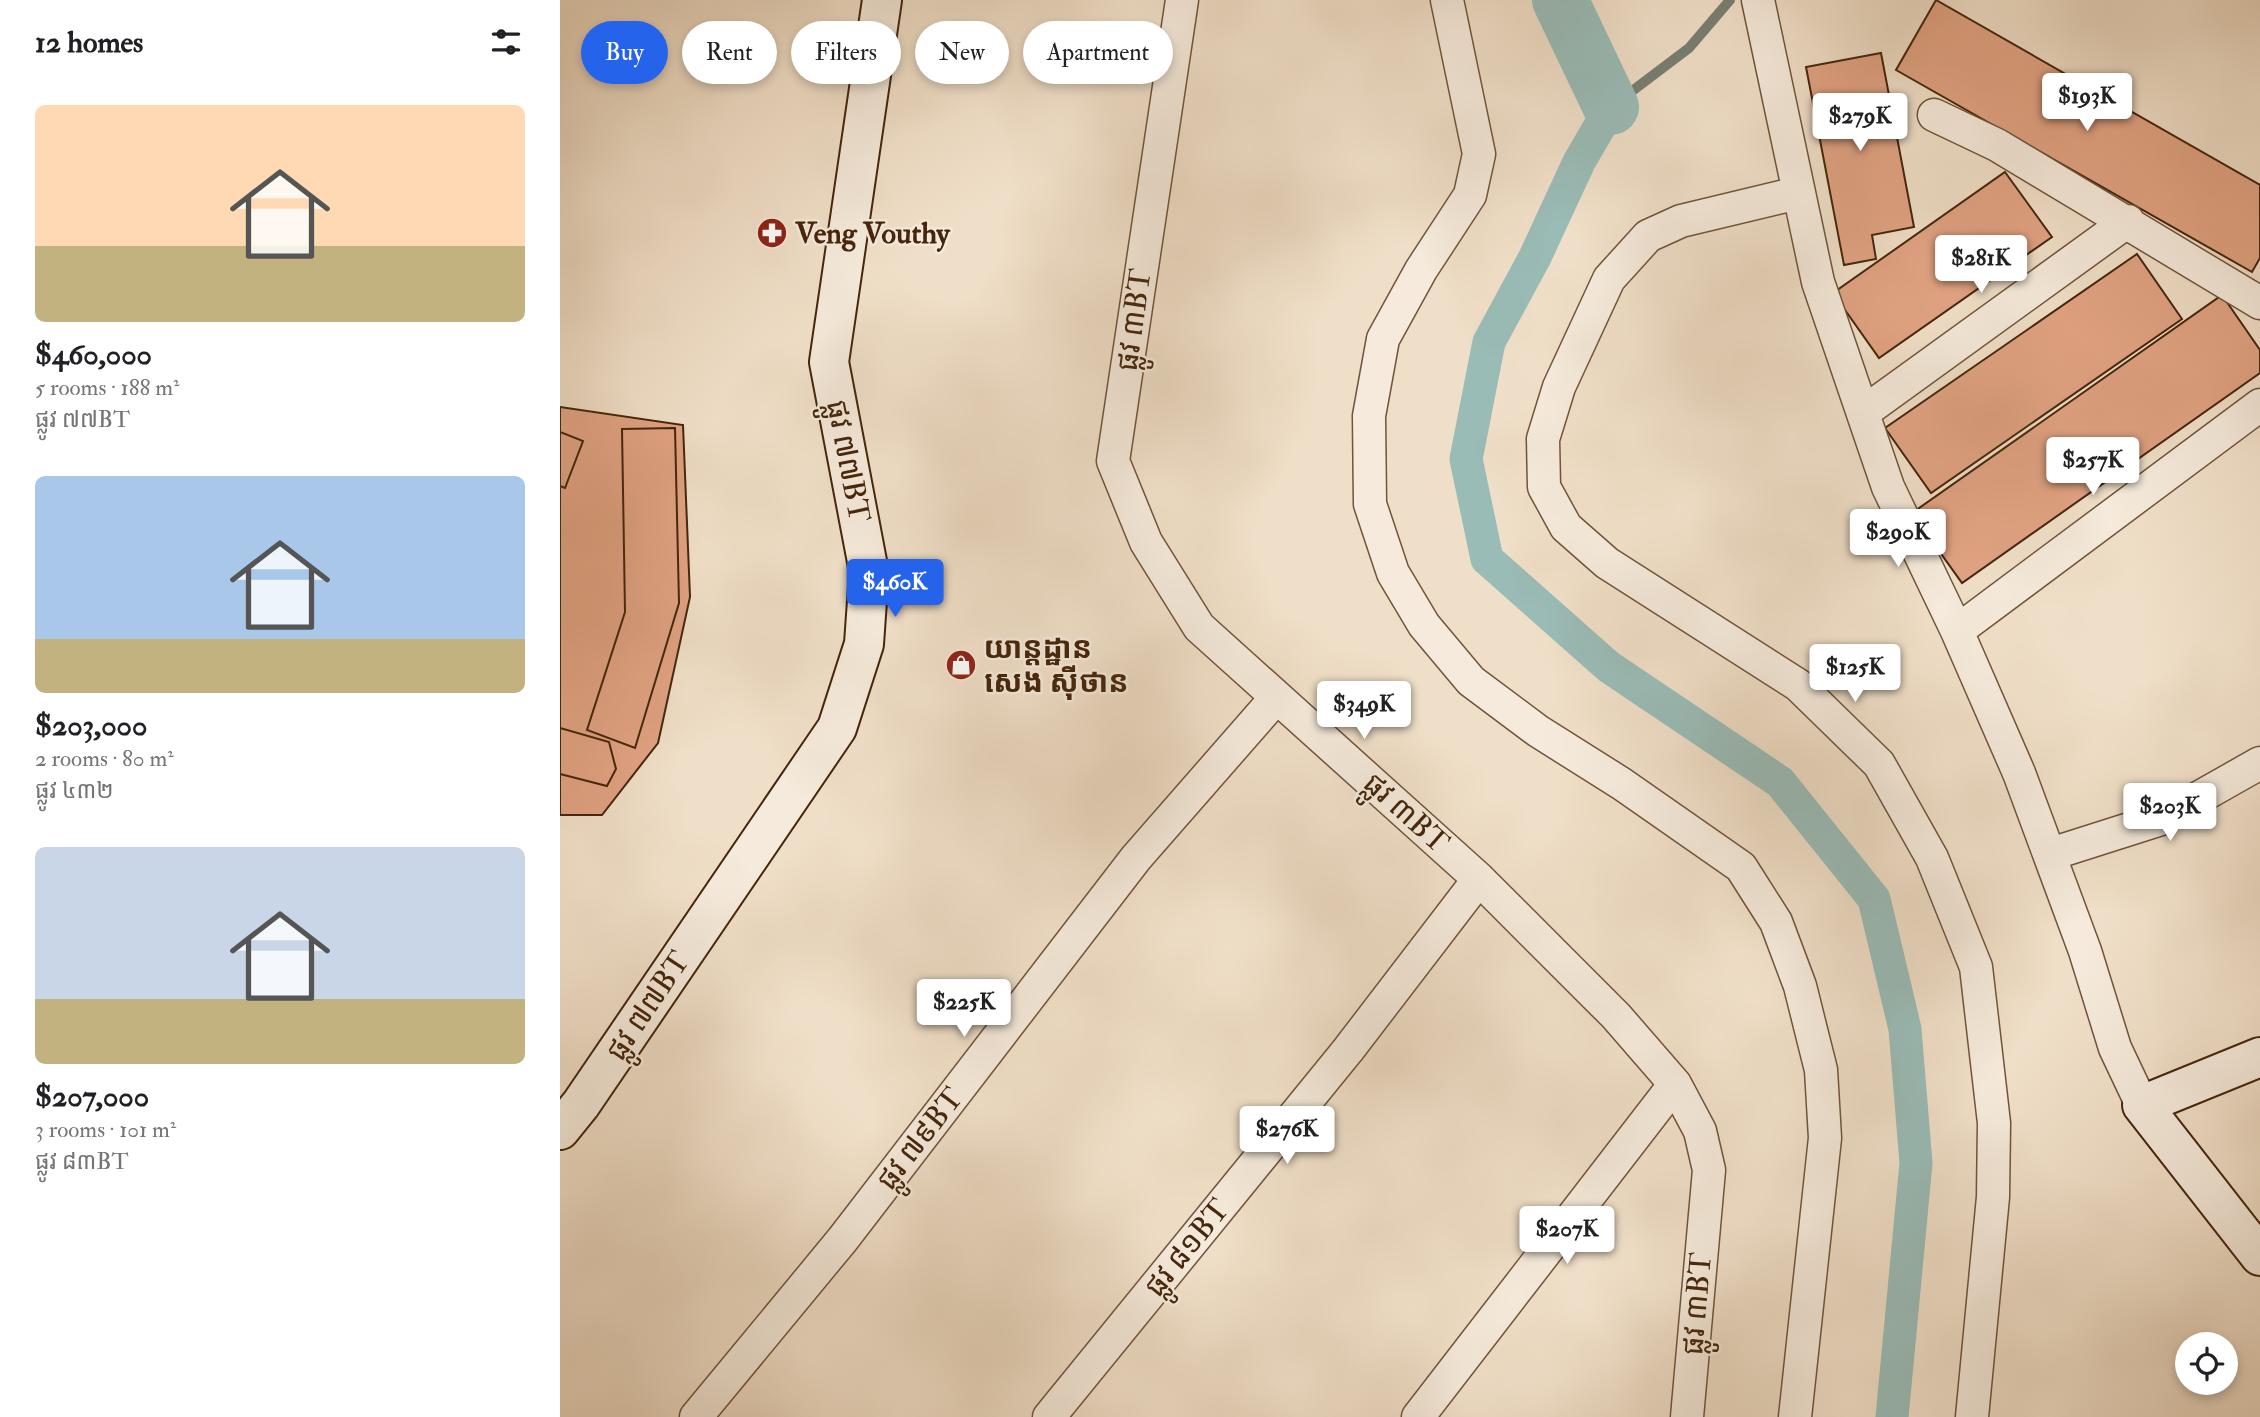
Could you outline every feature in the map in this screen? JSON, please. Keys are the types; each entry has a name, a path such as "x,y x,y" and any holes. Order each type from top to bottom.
{"street":[{"name":"ផ្លូវ ៧៧BT","path":"560,1130 581,1104 837,729 864,644 869,572 829,362 882,0"},
{"name":"ផ្លូវ ៣BT","path":"1182,0 1113,461 1146,542 1199,627 1275,699 1479,879 1616,1016 1675,1084 1700,1131 1709,1170 1687,1417"},
{"path":"1447,0 1479,154 1470,195 1421,270 1383,339 1369,416 1370,504 1393,573 1424,625 1471,681 1538,731 1622,784 1741,867 1776,922 1800,986 1821,1070 1825,1138 1795,1417"},
{"path":"1758,0 1818,282 1888,487 1957,631 2051,854 2115,1048 2142,1105 2260,1256"},
{"path":"1934,115 1997,145 2128,221 2260,303"},
{"path":"1798,193 1681,221 1648,236 1609,279 1559,387 1543,439 1544,487 1566,527 1607,563 1798,685 1879,764 1932,858 1976,967 1994,1123 1993,1197 1972,1417"},
{"path":"1864,412 2128,221"},
{"path":"1957,631 2260,405"},
{"name":"ផ្លូវ ៧៩BT","path":"696,1417 843,1239 1136,858 1275,699"},
{"path":"2051,854 2161,819 2260,763"},
{"name":"ផ្លូវ ៨១BT","path":"1049,1417 1348,1050 1479,879"},
{"path":"2142,1105 2260,1056"},
{"path":"1418,1417 1675,1084"}],"building":[{"path":"1936,0 2260,185 2260,258 2252,272 1896,70"},
{"path":"1881,53 1914,227 1872,235 1876,259 1844,265 1806,67"},
{"path":"2005,172 2052,237 1879,358 1833,293"},
{"path":"2137,254 2182,319 1931,493 1885,428"},
{"path":"2222,295 2260,350 2260,373 1962,583 1912,513"},
{"path":"560,407 683,425 690,597 658,743 602,815 560,815"},
{"path":"675,428 679,603 635,748 587,730 625,612 622,429"},
{"path":"560,432 583,441 565,488 560,486"},
{"path":"560,728 609,742 616,769 607,786 560,774"}],"waterway":[{"path":"1560,0 1611,107"},
{"path":"1611,107 1689,48 1730,0"},
{"path":"1611,107 1579,162 1535,257 1489,342 1466,459 1487,559 1609,667 1780,782 1874,899 1905,1029 1916,1163 1892,1417"}],"place":[{"name":"Veng Vouthy","path":"772,233"},
{"name":"យាន្ដដ្ឋាន សេង ស៊ីថាន","path":"961,665"}]}
